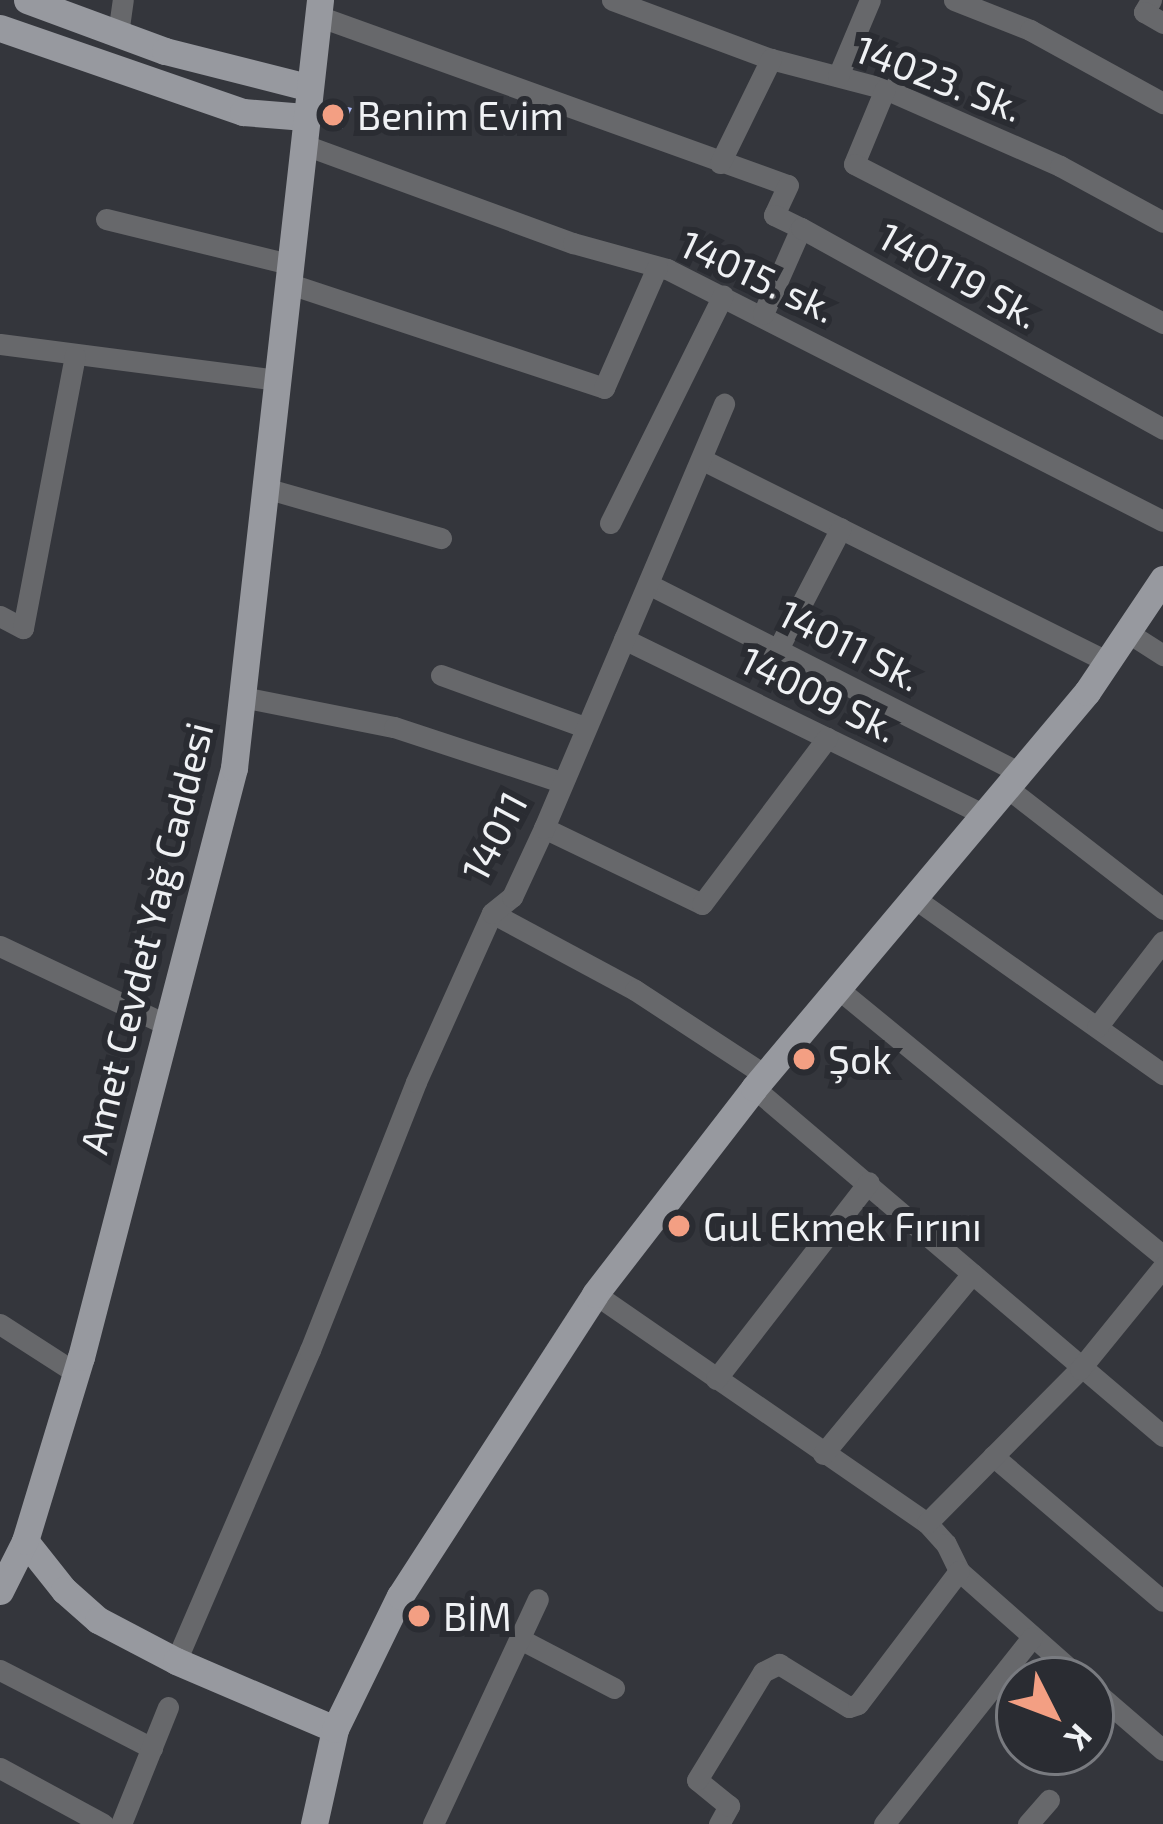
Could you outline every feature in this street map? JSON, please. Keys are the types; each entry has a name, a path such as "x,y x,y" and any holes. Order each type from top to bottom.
{"main road":[{"path":"27,0 118,34 307,87"},
{"name":"Amet Cevdet Yağ Caddesi","path":"0,1591 25,1541 76,1373 234,768 319,8"},
{"path":"0,28 303,130"},
{"path":"314,1824 335,1729 400,1596 595,1294 836,988 1107,661 1163,579"},
{"path":"25,1541 64,1590 98,1620 176,1661 335,1729"}],"street":[{"path":"118,34 123,0"},
{"name":"14023. Sk.","path":"612,0 771,59 885,89 1060,166 1163,222"},
{"path":"838,76 870,0"},
{"path":"954,0 1030,30 1163,103"},
{"path":"1151,0 1144,13 1163,23"},
{"path":"319,8 788,185 774,215 801,228 763,314"},
{"path":"720,163 771,59"},
{"path":"885,89 854,164 1163,323"},
{"name":"14015. sk.","path":"303,130 573,243 657,267 763,314 1163,521"},
{"path":"106,219 288,273 604,388 657,267"},
{"name":"140119 Sk.","path":"801,228 1163,429"},
{"path":"610,523 723,296"},
{"path":"2,351 277,380"},
{"path":"0,616 23,628 75,356"},
{"name":"14011","path":"176,1661 310,1350 416,1082 492,913 512,897 544,828 724,404"},
{"path":"704,460 1107,661"},
{"path":"265,488 441,538"},
{"path":"778,649 841,528"},
{"name":"14011 Sk.","path":"649,584 778,649 1012,779 1163,909"},
{"path":"1127,632 1163,655"},
{"name":"14009 Sk.","path":"624,639 983,814"},
{"path":"441,675 585,727"},
{"path":"242,697 394,727 561,782"},
{"path":"544,828 702,904 827,738"},
{"path":"914,898 1163,1074"},
{"path":"492,913 634,990 760,1082 1080,1369 1163,1436"},
{"path":"1097,1027 1163,941"},
{"path":"0,946 167,1024"},
{"path":"836,988 1163,1256"},
{"path":"716,1379 869,1182"},
{"path":"926,1522 1080,1369 1163,1268"},
{"path":"824,1454 972,1274"},
{"path":"595,1294 926,1522 946,1544 958,1571 1054,1656"},
{"path":"0,1324 76,1373"},
{"path":"993,1456 1163,1600"},
{"path":"719,1824 729,1807 697,1780 764,1672 779,1664 849,1707 858,1704 958,1571"},
{"path":"434,1824 538,1599"},
{"path":"884,1824 1032,1637"},
{"path":"520,1639 614,1688"},
{"path":"0,1670 152,1748"},
{"path":"121,1824 168,1707"},
{"path":"1115,1709 1163,1750"},
{"path":"0,1768 103,1824"},
{"path":"1028,1824 1049,1800"}],"building":[{"name":"Benim Evim","path":"323,102 352,108 342,129 317,122"}],"place":[{"name":"Benim Evim","path":"333,115"},
{"name":"Şok","path":"804,1059"},
{"name":"Gul Ekmek Fırını","path":"679,1226"},
{"name":"BİM","path":"419,1616"}]}
